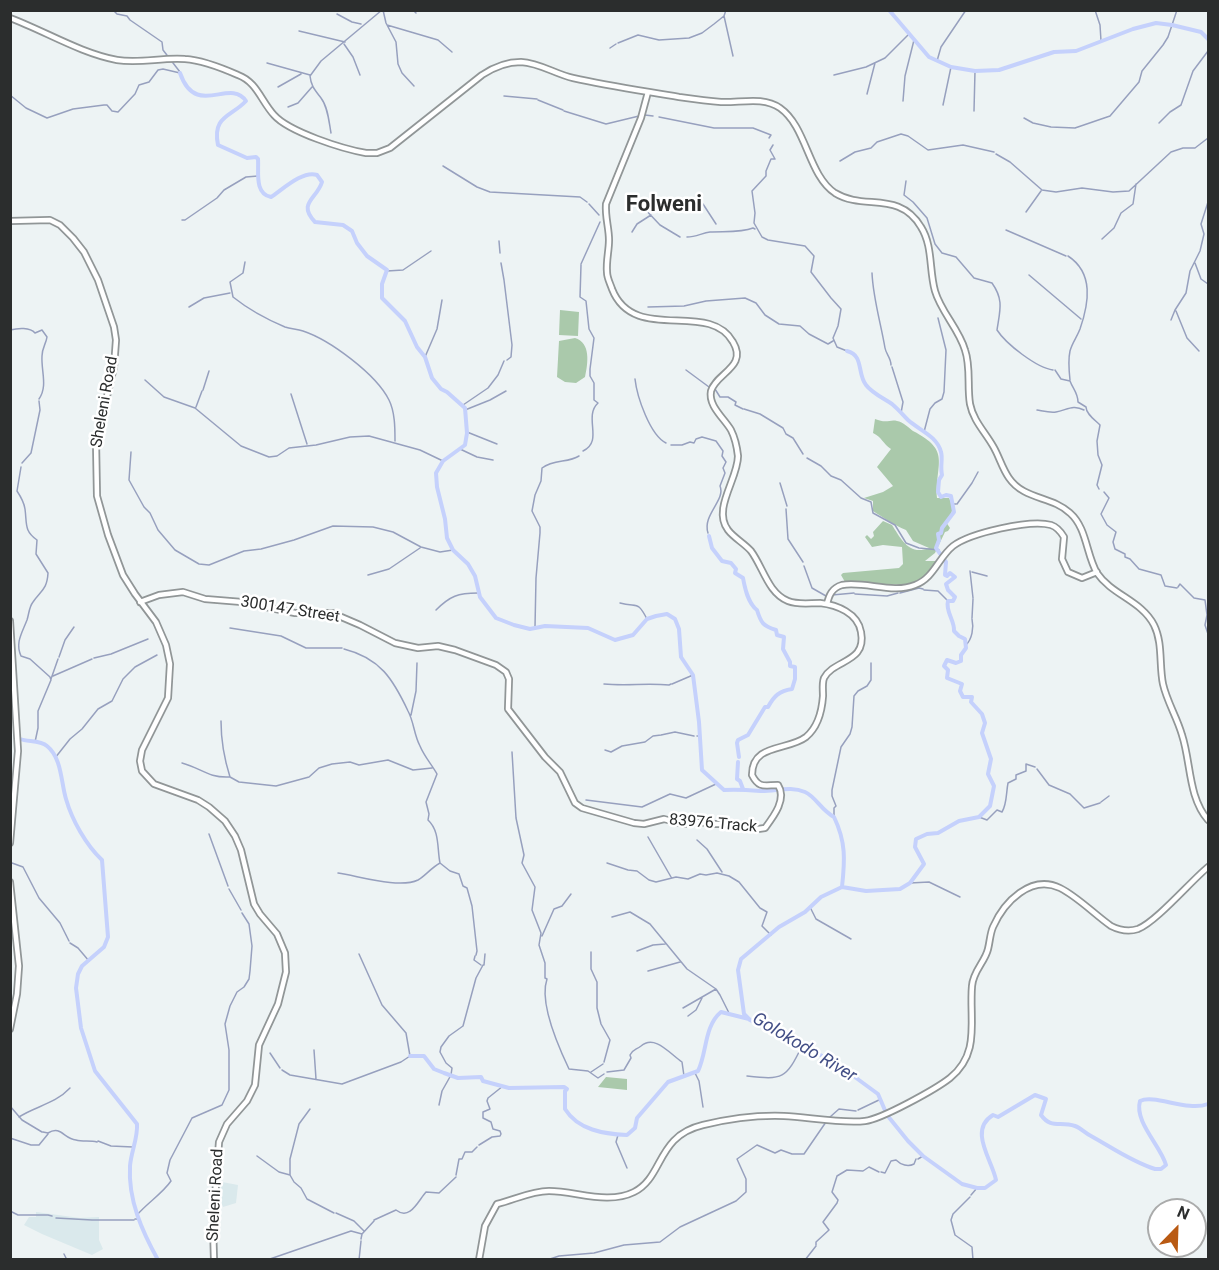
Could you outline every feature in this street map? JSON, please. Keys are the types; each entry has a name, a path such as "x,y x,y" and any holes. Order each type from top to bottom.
{"street":[{"path":"10,18 102,56 133,61 193,60 241,76 254,86 271,111 285,125 299,132 366,153 381,152 394,146 482,75 506,64 531,64 568,77 648,92 716,102 762,102 781,109 791,120 822,178 833,191 849,199 893,204 914,217 922,228 927,240 936,296 965,348 970,402 977,422 992,444 1006,475 1026,494 1062,507 1075,518 1097,572 1112,588 1142,609 1155,627 1159,637 1162,680 1166,696 1184,741 1198,803 1209,820"},
{"path":"648,92 641,118 606,204 605,216 609,238 608,276 618,300 633,313 660,321 703,322 712,325 731,338 736,348 735,362 714,385 711,395 712,402 735,439 738,455 736,472 722,512 726,527 750,550 772,587 782,598 793,603 826,604 831,592 842,585 902,588 915,585 930,576 947,552 960,542 971,537 1021,525 1043,524 1055,527 1064,537 1063,562 1068,572 1082,578 1097,572"},
{"name":"Sheleni Road","path":"10,221 45,219 60,225 84,252 107,303 114,327 112,378 96,442 97,496 123,575 157,624 166,645 170,664 168,698 142,750 140,761 142,771 154,784 198,800 225,821 241,850 254,904 277,934 286,959 286,972 278,1004 259,1045 255,1085 247,1101 226,1124 218,1147 218,1176 213,1226 214,1260"},
{"name":"300147 Street","path":"140,602 164,593 183,592 205,599 242,602 295,613 332,613 395,643 418,648 442,647 496,665 508,674 508,709 545,757 558,769 577,804 586,810 644,824"},
{"name":"83976 Track","path":"644,824 664,819 683,824 700,822 764,828 779,807 781,790 778,785 764,787 757,782 752,774 758,757 766,750 795,743 810,734 821,712 826,675 830,670 850,659 859,649 862,634 856,619 844,610 826,604"},
{"path":"10,621 18,751 10,843"},
{"path":"479,1260 485,1226 497,1204 545,1191 584,1196 619,1196 631,1193 647,1181 669,1145 682,1134 695,1128 771,1116 869,1120 882,1116 953,1076 964,1062 973,1037 973,978 986,953 994,924 1019,893 1038,885 1055,886 1111,926 1120,930 1131,930 1146,924 1209,867"},
{"path":"10,882 19,966 17,994 10,1029"}],"shaded area":[{"path":"222,1182 238,1185 236,1203 223,1207 220,1201"},
{"path":"36,1212 80,1218 99,1217 99,1240 103,1249 92,1255 24,1225 29,1217 36,1217"}],"green space":[{"path":"560,310 579,312 578,336 559,335"},
{"path":"575,338 584,344 586,349 585,377 576,383 565,382 557,377 559,341"},
{"path":"875,419 901,423 933,445 939,459 937,498 949,498 952,504 950,516 946,522 950,528 945,532 935,553 925,561 938,561 927,576 908,585 845,582 841,575 899,568 903,564 902,547 883,545 872,547 865,537 867,535 871,539 874,536 873,532 883,521 892,525 902,541 911,548 922,550 929,548 913,541 906,530 873,511 873,501 864,498 893,486 877,467 891,449 873,433"},
{"path":"606,1077 627,1079 627,1090 598,1087"}],"waterway":[{"path":"113,10 117,14 127,16 162,42 163,50 180,72"},
{"path":"331,133 325,106 312,85 310,76 321,61 382,10"},
{"path":"383,10 386,23 396,42 398,64 402,73 414,86"},
{"path":"413,10 416,13"},
{"path":"618,43 638,35 659,40 689,38 702,33 714,24 724,16 726,10"},
{"path":"889,10 929,57 951,67 975,71 999,70 1054,52 1076,51 1133,29 1156,23 1201,32 1208,39"},
{"path":"937,61 941,47 966,10"},
{"path":"1095,10 1100,25 1101,41"},
{"path":"1024,118 1033,123 1051,127 1075,128 1110,116 1139,82 1142,71 1163,45 1177,10"},
{"path":"337,14 361,24"},
{"path":"724,16 733,56"},
{"path":"387,25 438,40 452,52"},
{"path":"299,31 345,42"},
{"path":"834,75 866,67 885,58 909,34"},
{"path":"903,101 905,76 914,40"},
{"path":"344,44 353,57 360,75"},
{"path":"610,48 616,44"},
{"path":"1159,123 1181,105 1193,71 1208,51"},
{"path":"267,63 310,75"},
{"path":"867,94 875,63"},
{"path":"943,105 951,67"},
{"path":"10,95 26,108 47,118 73,109 104,105 118,112 135,94 139,85 149,82 158,70 180,73"},
{"path":"974,111 975,71"},
{"name":"Golokodo River","path":"180,73 187,86 195,93 204,96 231,93 239,95 246,101 220,123 217,135 218,145 247,158 256,157 258,159 258,181 266,195 271,197 293,181 306,175 317,175 322,182 308,205 310,216 315,222 343,225 352,231 357,243 367,256 387,270 382,284 382,298 405,321 417,347 425,357 432,378 441,389 465,408 467,433 465,445 443,461 436,473 437,487 447,538 453,550 468,564 475,576 480,597 496,618 530,629 545,626 588,628 615,640 633,635 647,619 667,614 675,619 679,629 681,657 693,675 702,770 724,790 800,790 812,797 834,817 844,851 842,887 821,897 805,912 779,927 741,959 738,970 744,1014 750,1020 833,1061 878,1094 887,1115 923,1156 962,1184 977,1188 985,1188 996,1180 982,1137 982,1129 986,1121 993,1115 998,1117 1035,1095 1046,1099 1041,1115 1048,1122 1077,1127 1130,1158 1155,1169 1161,1169 1166,1165 1144,1125 1139,1109 1140,1101 1146,1099 1191,1106 1208,1104"},
{"path":"278,87 301,74"},
{"path":"288,107 298,103 312,87"},
{"path":"504,96 537,99"},
{"path":"538,100 563,110"},
{"path":"564,111 606,124 639,116"},
{"path":"645,115 653,116"},
{"path":"659,117 714,128 753,128 771,135 769,138"},
{"path":"840,161 855,152 871,148 877,142 901,134 908,136 928,150 963,145 994,152"},
{"path":"996,154 1010,162 1042,190 1056,192 1082,188 1113,192 1129,191 1171,152 1183,148 1195,148 1208,138"},
{"path":"773,145 770,150 775,159 771,159 766,176 752,191 754,223 762,237 805,246 814,256 811,272 841,309 833,338 837,347 847,351"},
{"path":"443,166 477,187 490,192 580,197 587,202"},
{"path":"182,220 246,177 258,176"},
{"path":"906,181 904,195 927,218 935,244 942,253 956,257 974,278 992,283 996,289 1000,305 997,330 1001,336 1031,360 1053,370"},
{"path":"1102,239 1114,228 1121,213 1133,204 1136,184"},
{"path":"1026,212 1041,191"},
{"path":"1171,320 1186,293 1190,271 1200,251 1204,234 1201,224 1208,202"},
{"path":"589,204 599,215"},
{"path":"703,204 716,224"},
{"path":"643,207 660,225 680,237"},
{"path":"632,232 637,224 651,215"},
{"path":"581,264 600,222"},
{"path":"687,237 710,232 755,229"},
{"path":"1006,230 1066,256"},
{"path":"499,241 500,253"},
{"path":"387,271 403,270 431,251"},
{"path":"1068,256 1082,271 1087,289 1086,309 1070,351 1070,380"},
{"path":"245,262 243,273 230,282 233,297 271,321 314,335 339,350 363,369 383,390 389,400 394,415 395,441"},
{"path":"501,263 504,280"},
{"path":"1195,263 1201,279 1208,284"},
{"path":"581,265 580,297 586,301 589,329 594,338 590,376 594,383 594,400 598,403 592,415 592,441 583,451"},
{"path":"872,273 875,301 891,365"},
{"path":"1029,275 1081,319"},
{"path":"504,280 512,345 511,357 507,360"},
{"path":"189,307 204,298 230,293"},
{"path":"648,307 684,306 706,301 745,298 756,303 765,315 779,324 800,326 809,334 828,344 833,341"},
{"path":"425,357 437,329 442,300"},
{"path":"1176,311 1187,338 1199,351"},
{"path":"924,432 930,409 942,399 944,392 946,350 938,318"},
{"path":"10,330 20,328 35,333 42,330 47,337 42,353 44,378 39,399"},
{"path":"842,887 866,891 900,889 910,883 924,864 915,847 916,839 927,834 938,833 959,821 979,817 990,806 994,786 988,774 991,759 982,733 985,723 982,714 971,702 972,697 963,697 960,691 962,684 947,678 948,670 944,666 947,660 956,663 961,661 961,655 966,648 965,639 954,631 947,605 948,601 953,601 955,597 946,584 955,577 950,573 945,575 946,562 936,548 939,540 938,534 941,533 954,512 951,496 941,497 938,492 942,475 942,457 939,446 932,437 908,420 892,404 868,388 863,381 856,356 847,351"},
{"path":"463,405 488,388 498,375 504,361"},
{"path":"892,367 903,402 901,413"},
{"path":"686,370 709,387"},
{"path":"1055,370 1061,379 1070,381 1078,402 1086,407 1089,414 1100,425 1097,441 1098,455 1102,465 1097,485 1099,489"},
{"path":"203,390 209,371"},
{"path":"635,379 641,405 650,424 660,439 666,443"},
{"path":"145,380 164,397 195,408 241,446 269,457 277,456 289,448 316,445 350,437 369,436 420,450 443,461"},
{"path":"715,389 720,397 728,397 736,402 735,405 743,409"},
{"path":"196,407 202,391"},
{"path":"465,410 506,391"},
{"path":"291,394 307,444"},
{"path":"22,463 31,453 40,410 39,401"},
{"path":"1037,410 1054,412 1073,407 1084,410"},
{"path":"744,409 760,414 783,428 786,434 793,438 803,454"},
{"path":"467,432 497,444"},
{"path":"671,445 694,443 696,439 702,437 716,441 723,451 722,456 726,462 723,468 725,473 720,486 720,497 708,520 708,533"},
{"path":"460,449 477,457 493,460"},
{"path":"131,452 129,480 144,507 150,513 158,530 175,550 199,564 209,565 244,551 294,540 333,526 373,527 393,532 421,547 440,552 453,550"},
{"path":"535,627 540,533 540,527 532,511 535,495 541,481 542,468 551,463 579,456"},
{"path":"807,458 821,466 831,476 841,480 861,498 871,502 873,513 895,525 906,543 919,548 939,550"},
{"path":"21,467 17,491 24,504 28,530 37,540 36,554 48,573 45,586 31,606 19,642 21,656 30,659 51,680 38,711 35,742"},
{"path":"957,504 978,472"},
{"path":"780,483 787,506"},
{"path":"1104,492 1109,498 1101,514 1107,525 1116,532 1113,542 1115,549 1125,554 1125,557 1139,569 1161,575 1165,586 1177,588"},
{"path":"786,509 788,539 803,562"},
{"path":"709,536 712,548 722,561 731,563 736,569 735,573 743,578 749,600 757,610 761,621 776,630 777,635 784,637 783,649 790,666 795,667 792,689 775,697 768,707 765,707 748,735 738,740 739,757"},
{"path":"368,575 389,569 420,548"},
{"path":"804,566 812,588 826,596"},
{"path":"970,571 973,598"},
{"path":"972,572 987,576"},
{"path":"1178,587 1180,584 1194,598 1205,600 1207,615 1205,625 1208,634"},
{"path":"900,593 923,589"},
{"path":"924,590 938,591 948,601"},
{"path":"436,610 455,596 478,593"},
{"path":"832,595 854,593"},
{"path":"855,594 887,596 898,593"},
{"path":"972,618 973,599"},
{"path":"620,603 639,607 647,619"},
{"path":"966,645 972,633 972,619"},
{"path":"59,657 65,640 74,627"},
{"path":"230,628 281,636 306,648 342,648"},
{"path":"94,658 111,654 148,639"},
{"path":"344,649 367,658 384,671 391,680 410,715 422,750 437,774 426,802 428,820 435,829 440,863 450,871 459,874 463,886 467,888 472,906 476,955"},
{"path":"55,758 98,709 112,701 123,679 135,667 157,655"},
{"path":"51,679 58,659"},
{"path":"53,676 92,659"},
{"path":"411,715 416,691 417,663"},
{"path":"834,817 836,806 832,790 841,747 852,727 854,696 871,680 871,663"},
{"path":"672,684 693,675"},
{"path":"604,684 671,684"},
{"path":"221,721 222,742 230,777 239,782 276,786 309,777 319,768 350,762 359,765 388,760 413,770 432,768"},
{"path":"605,750 611,752 622,746 645,742 653,736 675,732 694,736"},
{"path":"20,739 41,743 52,751 56,757 72,815 85,840 102,860 108,937 104,947 82,966 78,974 76,988 81,1028 95,1071 137,1124 130,1166 131,1191 142,1226 158,1260"},
{"path":"512,752 516,818 524,855 522,863 535,887 532,910 541,933 539,945 545,963 546,1000 551,1025 569,1069 588,1071 598,1078 604,1074"},
{"path":"738,762 737,779 743,789"},
{"path":"182,763 210,774 229,777"},
{"path":"979,817 987,820 997,810 1002,812 1006,802 1008,783 1016,779 1016,775 1026,771 1026,764 1035,767"},
{"path":"1037,769 1049,785 1070,794 1084,808 1100,803"},
{"path":"586,800 642,807 670,794 686,798 716,784"},
{"path":"1101,802 1109,796"},
{"path":"209,834 228,886"},
{"path":"648,837 671,877"},
{"path":"697,840 707,849 722,872"},
{"path":"12,863 23,867 39,898 60,923 69,941"},
{"path":"338,873 400,883 418,880 440,863"},
{"path":"607,863 637,871 656,882 676,877 688,879 700,874 717,873 729,876 739,882 760,908 767,912 762,926 771,935"},
{"path":"910,883 929,882 960,897"},
{"path":"229,889 241,910"},
{"path":"542,936 554,909 562,906 571,894"},
{"path":"810,907 816,919 851,939"},
{"path":"612,917 630,912 650,924 687,969 716,989 729,1013"},
{"path":"137,1215 171,1181 167,1173 170,1160 192,1118 222,1105 229,1090 229,1050 225,1024 237,992 249,979 252,946 249,924 242,913"},
{"path":"70,943 78,948 89,961"},
{"path":"637,951 653,945 665,944"},
{"path":"591,952 591,969 597,982 597,1008 601,1024 610,1040 604,1062"},
{"path":"282,1070 290,1075 342,1084 401,1062 410,1056 406,1033 382,1005 359,954"},
{"path":"484,965 485,954"},
{"path":"475,956 474,960 481,965"},
{"path":"648,971 680,962"},
{"path":"439,1105 442,1091 451,1075 452,1068 440,1052 441,1047 449,1036 463,1026 476,978 483,965"},
{"path":"683,1008 716,989"},
{"path":"688,1016 696,1010 702,998"},
{"path":"410,1056 424,1056 434,1069 458,1078 481,1077 483,1081 509,1088 564,1087 567,1089 565,1109 577,1122 592,1130 627,1135 635,1128 637,1118 668,1082 698,1071 709,1032 721,1012 749,1019"},
{"path":"607,1072 624,1070 632,1052 652,1042 662,1046 682,1062 684,1076"},
{"path":"747,1076 769,1078 782,1075 792,1065 802,1046"},
{"path":"314,1050 316,1079"},
{"path":"270,1053 280,1068"},
{"path":"591,1072 603,1064"},
{"path":"695,1073 699,1081 703,1107"},
{"path":"479,1145 501,1134 500,1131 493,1129 491,1122 483,1118 483,1112 490,1109 488,1098 503,1086"},
{"path":"19,1117 58,1098 70,1088"},
{"path":"858,1110 881,1099"},
{"path":"10,1106 22,1120 42,1132"},
{"path":"310,1109 299,1124 290,1159 290,1175 307,1199 334,1213"},
{"path":"830,1117 839,1109 856,1111"},
{"path":"547,1260 559,1256 594,1253 624,1245 660,1242 680,1227 736,1201 746,1192 746,1179 737,1159 757,1145 775,1153 781,1150 792,1154 804,1154 826,1122"},
{"path":"43,1132 59,1131 72,1139 97,1142"},
{"path":"10,1138 31,1145 39,1145 48,1134"},
{"path":"618,1135 616,1142 627,1168"},
{"path":"98,1141 111,1146 133,1147"},
{"path":"456,1175 459,1159 462,1159 465,1152 472,1152 477,1147"},
{"path":"257,1156 279,1172 290,1175"},
{"name":"Golokodo River","path":"918,1159 923,1156"},
{"path":"881,1172 885,1173 891,1161 896,1160 909,1165 914,1164 916,1159"},
{"path":"816,1245 816,1242 829,1230 823,1222 838,1200 832,1192 837,1176 847,1170 863,1171 869,1167 879,1172"},
{"path":"374,1220 396,1210 401,1213 410,1212 426,1192 439,1193 456,1177"},
{"path":"971,1195 977,1188"},
{"path":"970,1197 953,1214 951,1220 955,1235 972,1247 973,1260"},
{"path":"10,1211 18,1215 52,1216"},
{"path":"336,1213 354,1221 364,1231"},
{"path":"56,1218 134,1220"},
{"path":"361,1239 362,1234 374,1221"},
{"path":"267,1260 351,1231 362,1234"},
{"path":"359,1260 361,1241"},
{"path":"805,1260 816,1246"},
{"path":"64,1254 67,1260"},
{"path":"10,1257 13,1260"}],"district":[{"name":"Folweni","path":"664,205"}]}
